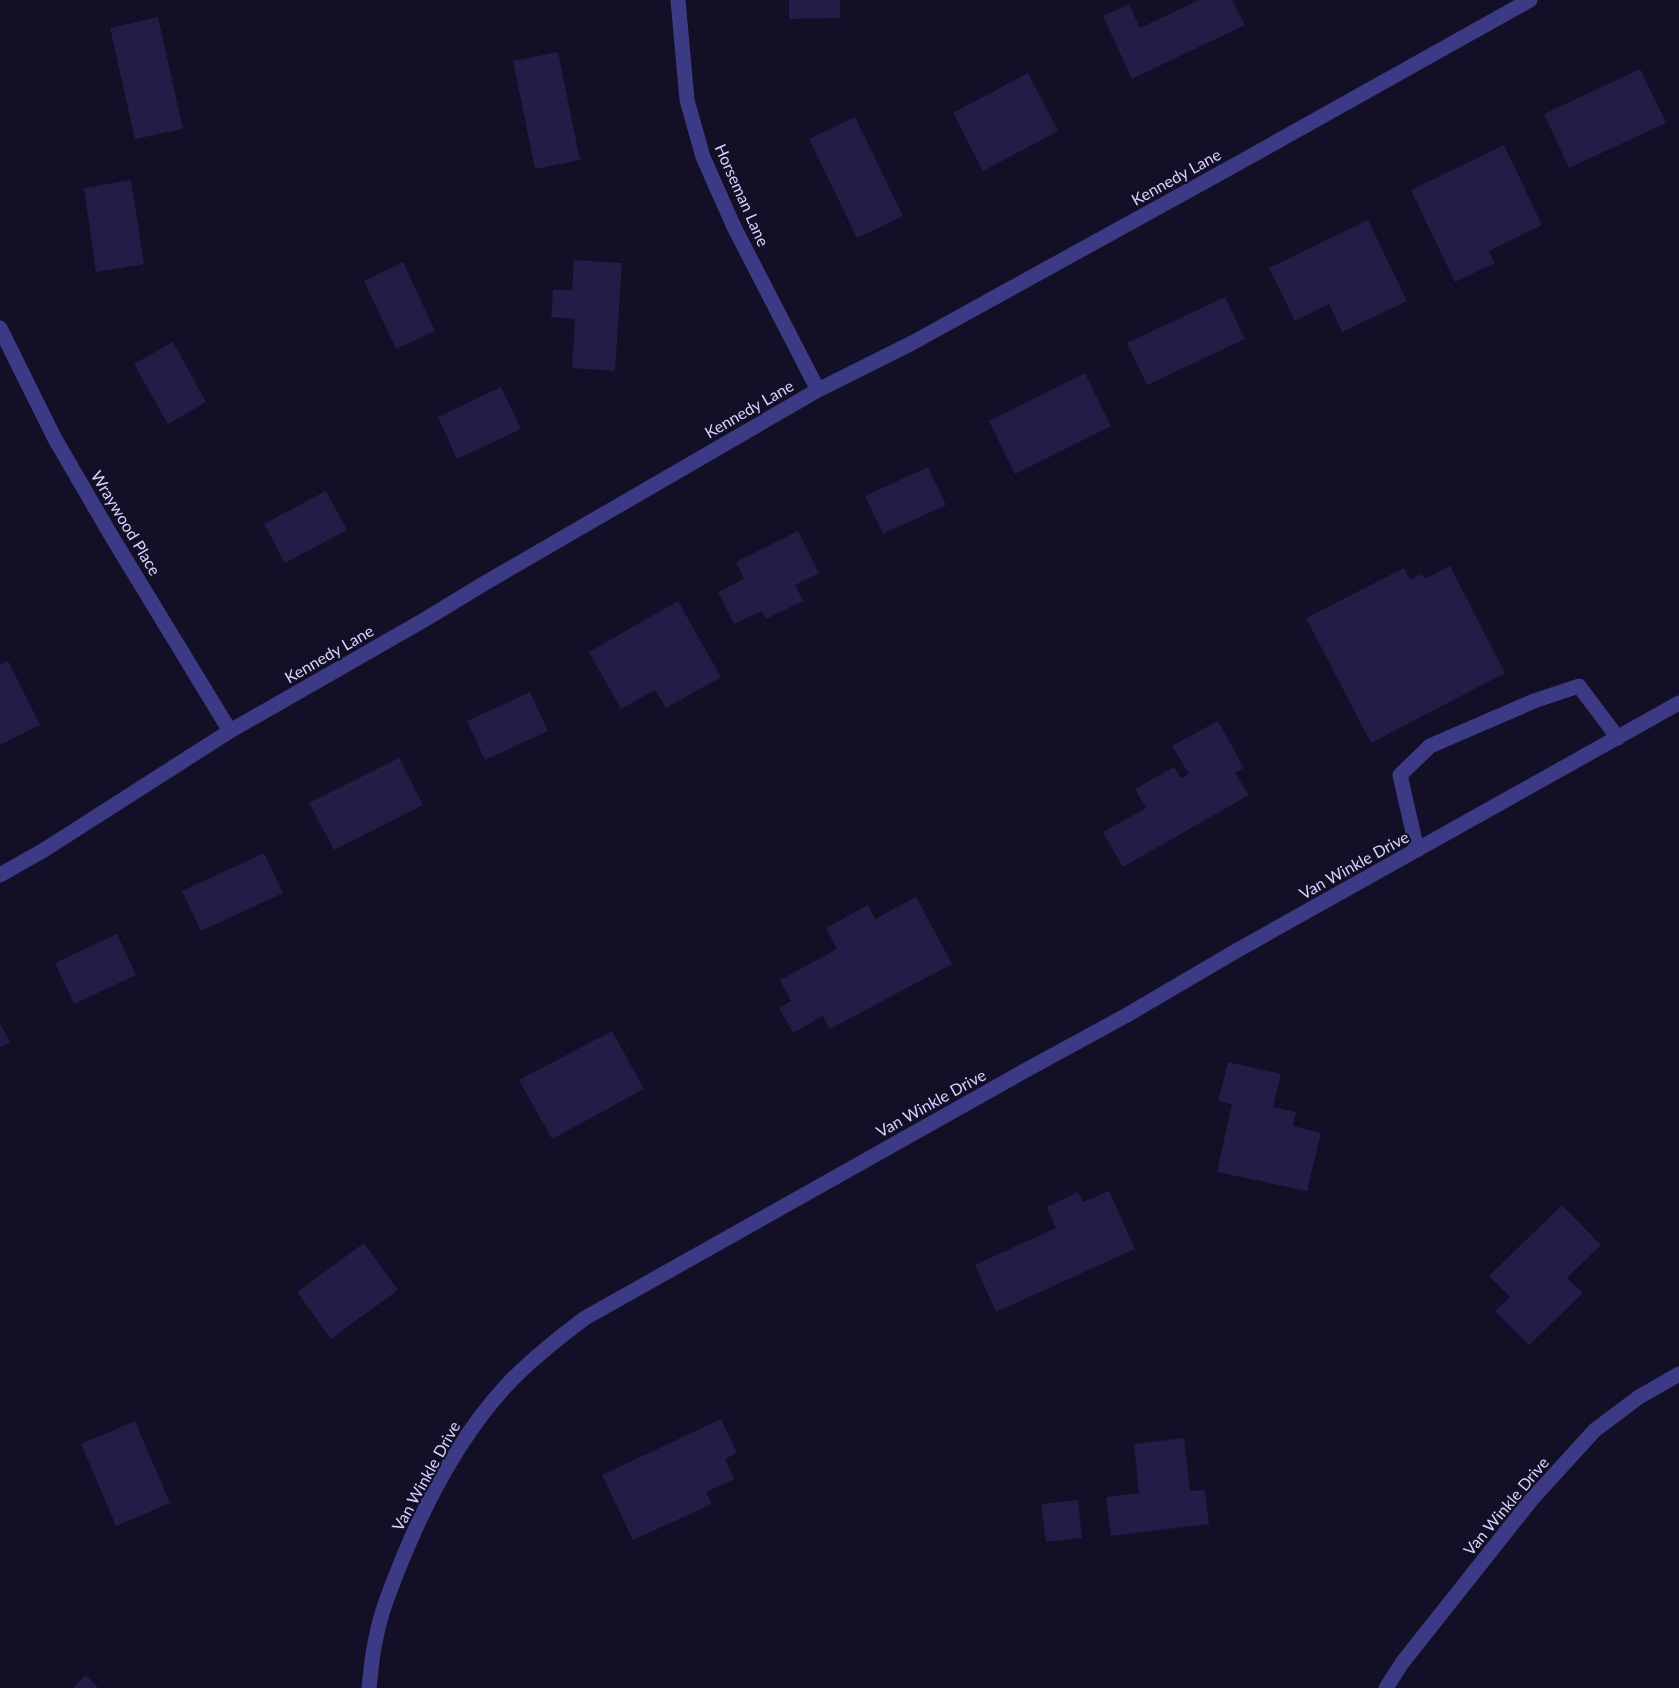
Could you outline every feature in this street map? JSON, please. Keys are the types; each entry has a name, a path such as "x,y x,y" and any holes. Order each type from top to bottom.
{"street":[{"name":"Horseman Lane","path":"678,0 687,100 703,157 734,226 818,390"},
{"name":"Kennedy Lane","path":"0,875 44,850 230,730 424,620 818,390 933,332 1530,0"},
{"name":"Wraywood Place","path":"0,328 55,439 230,730"},
{"path":"1417,850 1400,775 1430,746 1534,701 1579,686 1618,738"},
{"name":"Van Winkle Drive","path":"369,1688 376,1636 392,1584 418,1521 452,1459 478,1420 505,1387 550,1344 585,1318 1679,703"},
{"name":"Van Winkle Drive","path":"1386,1688 1402,1663 1532,1499 1595,1430 1639,1397 1679,1374"}],"building":[{"path":"789,0 840,0 840,18 789,19"},
{"path":"1199,0 1232,0 1245,25 1132,79 1103,16 1129,4 1140,28"},
{"path":"158,17 183,129 135,139 110,28"},
{"path":"558,52 580,160 535,169 513,61"},
{"path":"1640,69 1666,123 1569,168 1544,114"},
{"path":"1028,73 1058,131 983,171 953,113"},
{"path":"855,117 903,216 857,238 809,139"},
{"path":"1504,145 1542,225 1489,251 1495,263 1455,282 1411,190"},
{"path":"131,180 144,264 96,272 84,188"},
{"path":"1368,220 1407,301 1342,332 1329,304 1295,321 1269,268"},
{"path":"574,260 622,263 615,371 572,368 575,319 551,317 553,290 572,290"},
{"path":"403,262 435,331 396,349 364,281"},
{"path":"1225,297 1245,339 1147,385 1127,343"},
{"path":"173,342 206,402 168,424 134,364"},
{"path":"1085,373 1111,426 1015,474 989,421"},
{"path":"501,387 521,429 457,459 438,417"},
{"path":"928,467 946,505 883,534 865,496"},
{"path":"326,491 347,530 285,563 264,524"},
{"path":"798,531 819,573 795,585 803,601 766,619 762,611 734,624 718,592 744,579 736,562"},
{"path":"1450,566 1505,673 1371,743 1306,618 1404,568 1410,580 1422,574 1425,579"},
{"path":"678,601 721,677 666,708 655,690 621,709 589,652"},
{"path":"8,661 40,725 0,745 0,665"},
{"path":"530,692 548,731 485,760 467,721"},
{"path":"1218,721 1244,768 1235,773 1249,795 1123,867 1103,832 1146,808 1135,789 1174,767 1181,778 1189,774 1172,746"},
{"path":"399,758 423,805 334,850 309,803"},
{"path":"264,853 283,893 201,931 182,891"},
{"path":"916,897 952,964 830,1029 823,1016 793,1033 779,1008 791,1001 780,980 837,949 826,928 868,905 875,919"},
{"path":"117,934 136,975 74,1004 55,963"},
{"path":"0,1024 10,1042 0,1047"},
{"path":"612,1031 644,1089 552,1139 519,1080"},
{"path":"1228,1062 1281,1074 1273,1107 1296,1112 1293,1126 1321,1133 1307,1191 1217,1172 1232,1104 1218,1101"},
{"path":"1109,1191 1135,1249 996,1312 975,1265 1056,1228 1047,1207 1078,1192 1083,1202"},
{"path":"1562,1205 1601,1245 1567,1278 1583,1293 1529,1345 1495,1311 1510,1297 1489,1276"},
{"path":"364,1243 398,1290 331,1339 297,1292"},
{"path":"721,1419 737,1453 725,1459 734,1479 706,1492 712,1504 633,1540 602,1475"},
{"path":"135,1421 170,1503 116,1526 81,1444"},
{"path":"1184,1438 1190,1491 1205,1490 1209,1524 1111,1536 1106,1497 1139,1493 1134,1444"},
{"path":"1078,1500 1082,1538 1046,1542 1041,1504"},
{"path":"86,1675 98,1688 73,1688"}]}
